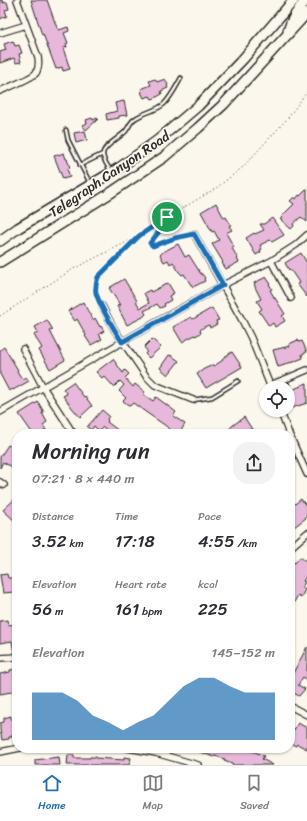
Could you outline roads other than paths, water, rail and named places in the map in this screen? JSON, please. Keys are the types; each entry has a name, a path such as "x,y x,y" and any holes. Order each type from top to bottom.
{"main road":[{"name":"Telegraph Canyon Road","path":"0,241 18,228 111,173 158,140 198,106 243,59 294,0"},
{"path":"286,36 298,9 306,0"},
{"name":"Telegraph Canyon Road","path":"0,262 109,194 164,157 224,104 307,13"}],"street":[{"path":"0,91 34,75 38,68 39,60 17,0"},
{"path":"0,33 26,25"},
{"path":"194,234 242,320 269,381"},
{"path":"0,412 223,285 271,260 296,245 307,235"},
{"path":"271,260 291,298"},
{"path":"102,306 122,342 146,376 156,385 193,400"},
{"path":"23,349 43,387 70,429"},
{"path":"282,381 307,370"},
{"path":"283,417 288,429"},
{"path":"295,446 307,474"},
{"path":"295,544 307,533"},
{"path":"0,658 12,657"},
{"path":"295,708 306,713"},
{"path":"0,752 12,750"},
{"path":"153,753 198,765"}],"lane":[{"path":"111,173 104,158 104,149 126,131 130,123 135,118 148,113 163,104 172,94 181,78"},
{"path":"66,130 68,140 91,185"},
{"path":"80,165 103,154"},
{"path":"193,400 212,397 238,381"}]}
